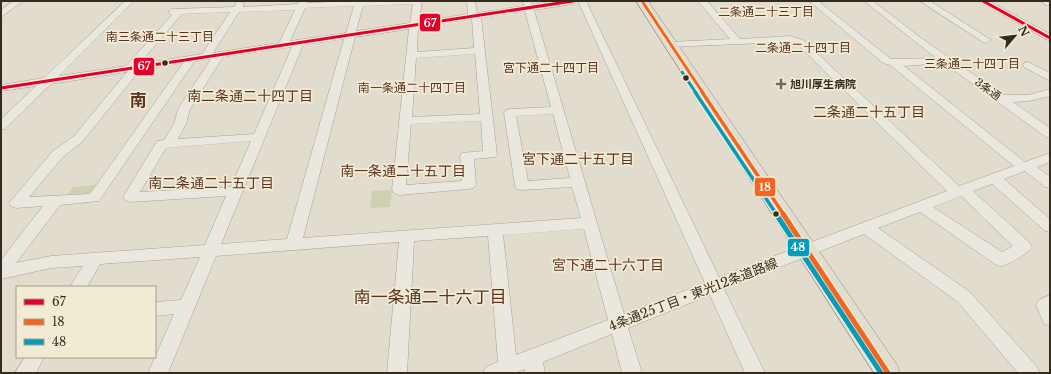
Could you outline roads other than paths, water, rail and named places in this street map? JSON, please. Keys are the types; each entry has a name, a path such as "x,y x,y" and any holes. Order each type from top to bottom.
{"main road":[{"path":"642,1 888,373"}],"street":[{"path":"1,14 19,1"},
{"path":"1,126 130,1"},
{"path":"182,1 172,12 413,1"},
{"path":"205,57 242,1"},
{"path":"418,1 414,25 399,190 469,185 467,156 490,154 479,52 471,1"},
{"path":"1,88 474,16 528,4 573,1"},
{"path":"582,1 755,373"},
{"path":"702,1 737,41"},
{"path":"813,1 887,61 894,63 947,60"},
{"name":"3条通","path":"868,1 918,40 1050,134"},
{"path":"924,1 986,40"},
{"path":"983,1 1050,38"},
{"path":"1045,1 1050,3"},
{"path":"293,245 359,3"},
{"path":"528,4 632,373"},
{"path":"283,45 302,5"},
{"path":"179,12 78,139 58,154 16,203 94,198 191,59"},
{"path":"671,45 790,39 800,42 960,191 1024,247 1001,260 921,206"},
{"path":"158,373 299,43"},
{"path":"411,55 479,52"},
{"path":"169,143 180,124 184,109 219,55"},
{"path":"894,63 1050,184"},
{"path":"1028,65 1050,78"},
{"path":"1001,99 1029,98 1050,92"},
{"path":"558,110 510,113 522,186 578,182"},
{"path":"405,121 486,117"},
{"path":"237,191 130,197 162,144 259,137"},
{"name":"4条通25丁目・東光12条道路線","path":"500,370 534,365 618,323 1050,157"},
{"path":"994,178 1050,227"},
{"path":"1,273 55,201"},
{"path":"1,273 51,262 590,222"},
{"path":"866,227 964,297 1030,373"},
{"path":"495,230 500,370"},
{"path":"397,373 407,236"},
{"path":"79,286 95,259"},
{"path":"1050,302 1045,305 1050,319"},
{"path":"156,309 186,306"},
{"path":"25,373 33,358"}],"place":[{"name":"旭川厚生病院","path":"781,84"}],"district":[{"name":"二条通二十三丁目","path":"766,12"},
{"name":"南三条通二十三丁目","path":"160,37"},
{"name":"二条通二十四丁目","path":"803,48"},
{"name":"三条通二十四丁目","path":"972,64"},
{"name":"宮下通二十四丁目","path":"551,68"},
{"name":"南一条通二十四丁目","path":"412,88"},
{"name":"南二条通二十四丁目","path":"250,96"},
{"name":"南","path":"138,100"},
{"name":"二条通二十五丁目","path":"869,112"},
{"name":"宮下通二十五丁目","path":"578,159"},
{"name":"南一条通二十五丁目","path":"403,171"},
{"name":"南二条通二十五丁目","path":"211,183"},
{"name":"宮下通二十六丁目","path":"608,265"},
{"name":"南一条通二十六丁目","path":"430,297"}]}
